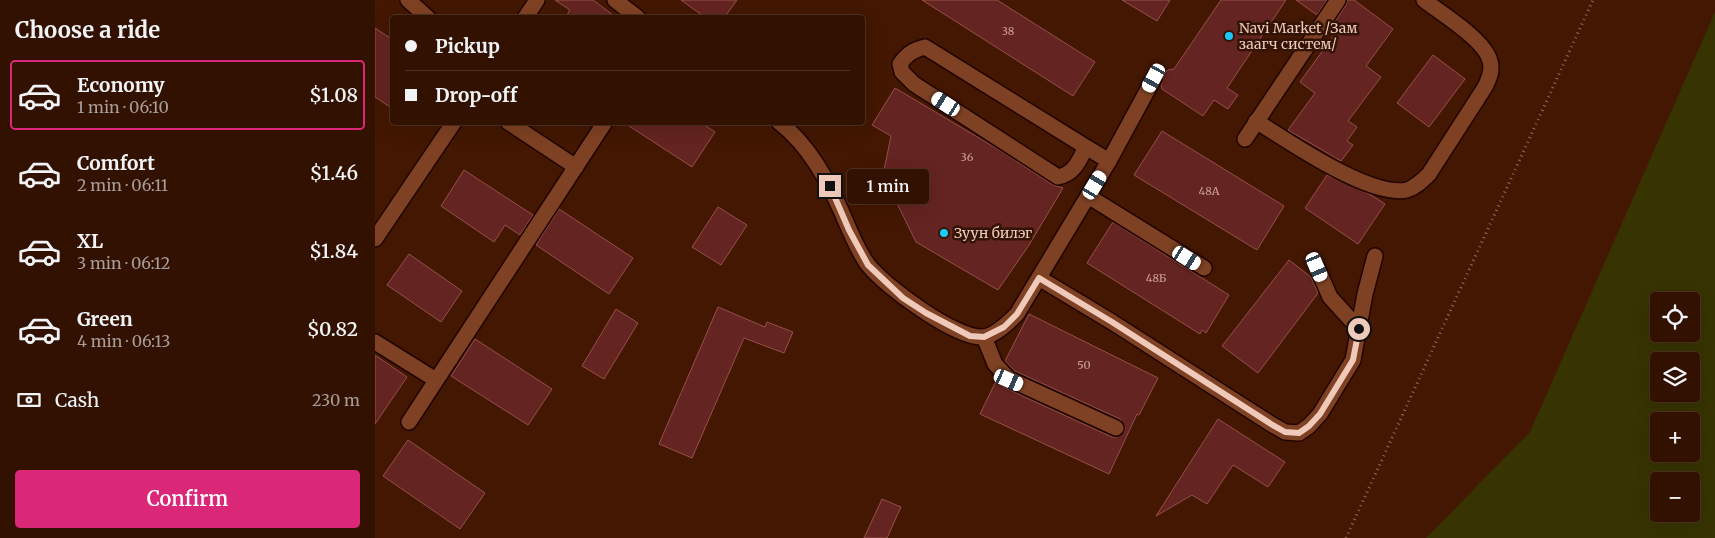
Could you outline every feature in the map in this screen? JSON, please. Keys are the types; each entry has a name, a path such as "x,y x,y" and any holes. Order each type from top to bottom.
{"street":[{"path":"408,0 425,15"},
{"path":"527,15 537,0"},
{"path":"615,0 634,15"},
{"path":"1245,138 1338,0"},
{"path":"1256,121 1332,169 1383,189 1408,190 1420,183 1429,174 1480,95 1491,73 1491,62 1486,50 1424,0"},
{"path":"1086,147 1069,175 1058,177 914,84 902,72 900,64 914,49 925,47 1109,161"},
{"path":"783,125 813,158 830,186 849,230 868,265 903,298 926,313 970,336 984,337 1004,327 1017,314 1109,161 1154,78"},
{"path":"375,239 452,125"},
{"path":"513,125 576,167"},
{"path":"409,422 603,125"},
{"path":"1088,196 1204,268"},
{"path":"1039,278 1112,322 1271,424 1285,432 1299,433 1309,426 1320,414 1353,360 1375,256"},
{"path":"1317,267 1330,297 1359,329"},
{"path":"984,337 995,364 1009,380 1116,428"},
{"path":"375,342 436,380"}],"path":[{"path":"1346,538 1593,0"}],"shaded area":[{"path":"1715,12 1715,538 1426,538 1530,432"}],"building":[{"path":"555,0 593,0 613,15 567,15 570,10"},
{"path":"681,0 737,0 726,15 702,15"},
{"path":"922,0 997,0 1095,62 1073,96"},
{"path":"1122,0 1170,0 1157,21"},
{"name":"Navi Market /Зам заагч систем/","path":"1221,0 1286,0 1227,88 1238,95 1228,109 1214,100 1203,116 1162,89 1161,84 1163,75 1168,70 1174,69"},
{"path":"1296,0 1327,0 1317,15"},
{"path":"1347,0 1354,0 1393,29 1366,66 1381,77 1348,121 1357,127 1347,141 1353,145 1341,161 1288,130 1315,93 1300,82 1337,31 1332,26 1346,5"},
{"path":"375,28 390,38 390,107 375,97"},
{"path":"1433,55 1465,79 1429,127 1397,103"},
{"path":"895,88 1001,151 1053,185 1063,188 1029,245 998,290 916,242 883,175 891,136 872,125"},
{"path":"628,125 704,125 715,132 692,167"},
{"path":"1162,131 1284,206 1257,250 1134,175"},
{"path":"464,170 533,215 520,235 505,225 494,242 441,206"},
{"path":"1327,175 1371,195 1385,204 1358,244 1305,208"},
{"path":"718,207 747,225 721,265 692,247"},
{"path":"559,209 633,258 609,294 536,245"},
{"path":"1113,222 1229,295 1206,333 1202,330 1200,334 1087,263"},
{"path":"409,254 462,291 441,322 387,285"},
{"path":"1289,260 1311,277 1318,293 1258,373 1222,346"},
{"path":"718,307 765,327 767,322 793,332 784,353 744,338 692,458 659,444"},
{"path":"616,309 638,323 604,379 582,366"},
{"path":"1029,314 1158,378 1139,415 1137,414 1109,474 980,414 997,379 1005,388 1112,437 1117,437 1124,432 1125,427 1120,419 1015,371 1005,361"},
{"path":"475,339 552,389 528,425 451,376"},
{"path":"375,355 407,377 375,424"},
{"path":"1218,419 1285,462 1268,487 1233,465 1207,504 1192,495 1156,516"},
{"path":"408,440 485,493 460,529 383,476"},
{"path":"882,499 901,507 887,538 864,538"}],"place":[{"name":"Navi Market /Зам заагч систем/","path":"1229,36"},
{"name":"Зуун билэг","path":"944,233"}],"route":[{"path":"830,186 849,230 868,265 903,298 926,313 970,336 984,337 1004,327 1017,314 1039,278 1285,432 1299,433 1309,426 1320,414 1353,360 1359,329"}]}
